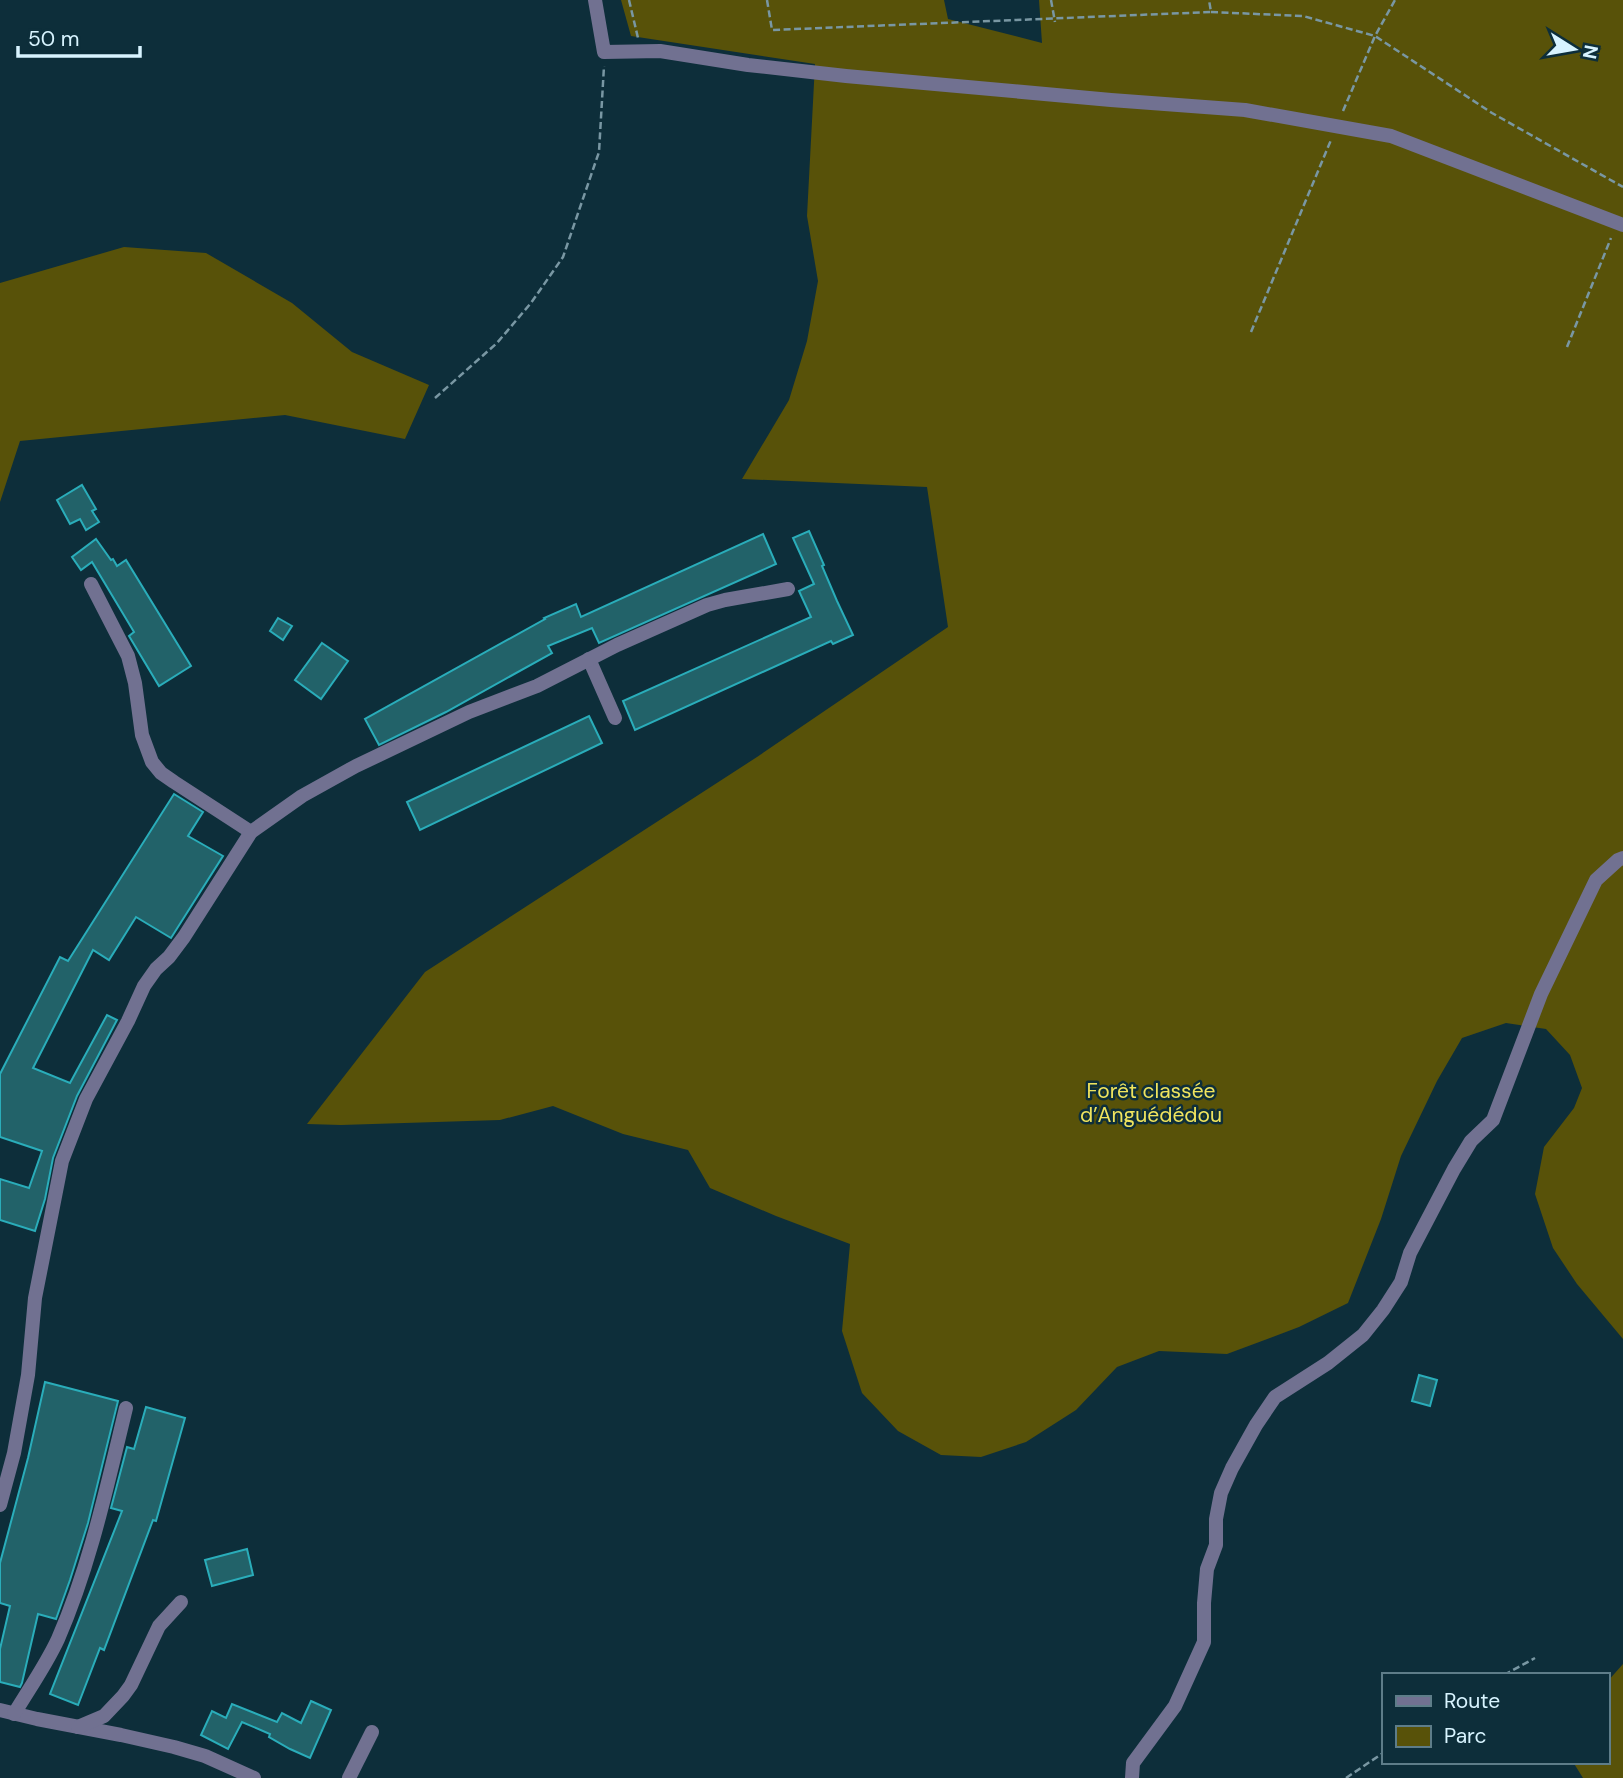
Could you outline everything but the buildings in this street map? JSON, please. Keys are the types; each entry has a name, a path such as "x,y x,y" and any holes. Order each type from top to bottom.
{"street":[{"path":"595,0 604,52 660,51 748,65 846,76 1245,110 1391,136 1620,224"},
{"path":"91,584 128,656 135,683 142,735 152,762 174,782 251,832"},
{"path":"0,1505 14,1453 28,1375 35,1298 62,1161 86,1099 144,986 184,937 251,832 302,796 356,766 470,712 537,687 589,659 707,605 788,589"},
{"path":"589,659 615,718"},
{"path":"1132,1778 1133,1763 1175,1706 1204,1642 1207,1569 1216,1545 1216,1519 1221,1493 1233,1468 1275,1397 1328,1363 1363,1335 1401,1282 1410,1253 1454,1169 1471,1141 1493,1120 1542,994 1596,880 1623,858"},
{"path":"126,1408 106,1490 77,1587 57,1641 7,1712 174,1747 205,1756 254,1778"},
{"path":"77,1728 104,1716 114,1707 131,1685 159,1626 181,1602"},
{"path":"349,1778 372,1732"}],"path":[{"path":"629,0 641,51"},
{"path":"767,0 772,30 1211,12 1303,16 1375,36 1492,113 1623,187"},
{"path":"1051,0 1055,20"},
{"path":"1209,0 1211,12"},
{"path":"1251,332 1375,36 1395,0"},
{"path":"435,398 497,343 531,303 563,257 599,152 604,52"},
{"path":"1567,347 1620,224"},
{"path":"1508,1673 1535,1658"},
{"path":"1346,1778 1382,1754"}],"green space":[{"name":"Forêt classée d’Anguédédou","path":"621,0 944,0 948,19 1042,43 1039,0 1623,0 1623,1339 1577,1284 1553,1248 1535,1194 1544,1147 1574,1108 1582,1088 1570,1055 1546,1029 1506,1023 1462,1038 1437,1081 1401,1156 1381,1219 1348,1303 1299,1327 1227,1354 1159,1351 1117,1367 1076,1410 1026,1442 981,1457 941,1455 898,1431 862,1393 842,1331 850,1244 710,1188 688,1150 623,1134 553,1106 500,1120 307,1124 425,972 757,757 948,627 927,487 742,479 789,400 807,341 818,281 807,216 815,64 631,36"},
{"path":"124,247 206,253 292,303 352,352 429,385 405,439 285,415 20,441 0,502 0,283"},
{"path":"1623,1664 1623,1778 1583,1778 1574,1764 1609,1764 1609,1680"}]}
